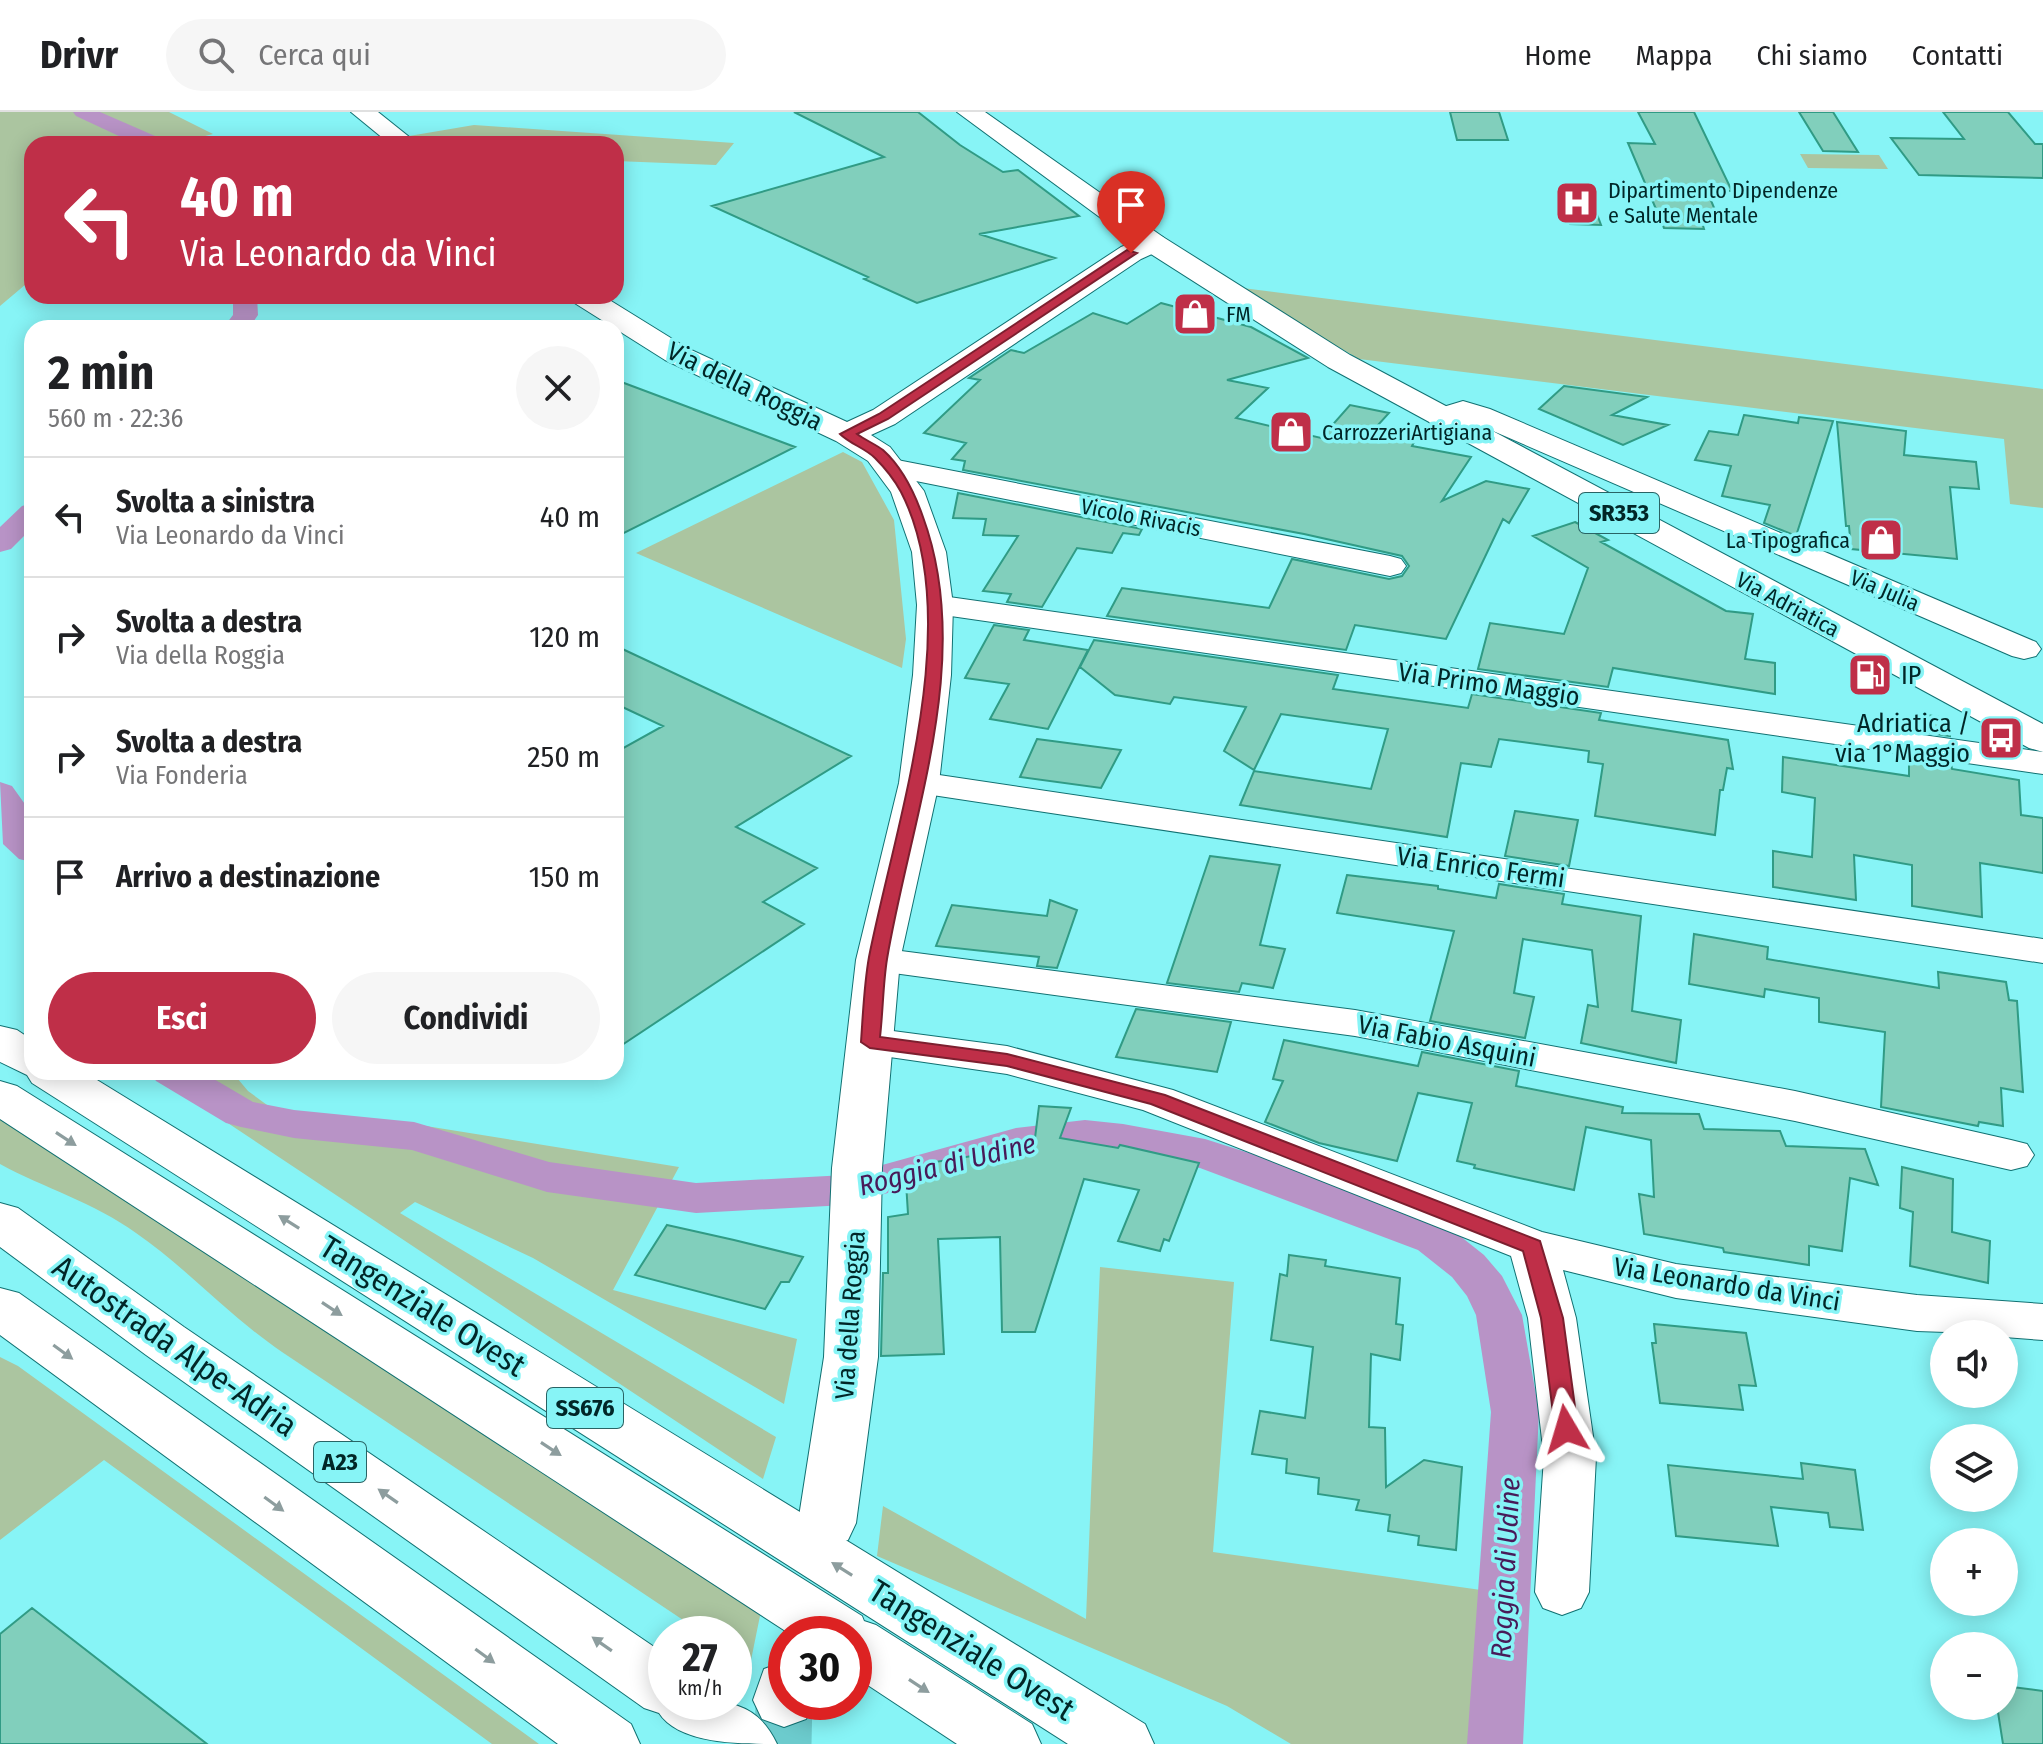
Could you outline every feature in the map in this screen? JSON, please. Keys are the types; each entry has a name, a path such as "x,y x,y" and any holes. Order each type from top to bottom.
{"main road":[{"path":"363,112 395,136"},
{"name":"Via Adriatica","path":"969,112 1153,243 1339,361 1440,417 1511,442 2043,740"},
{"path":"847,434 884,417 1131,253 1153,243"},
{"name":"Via della Roggia","path":"596,304 621,320"},
{"name":"Via della Roggia","path":"624,322 676,354 847,434 879,454 907,491 929,552 935,605 932,675 919,783 878,960 857,1186 851,1357 827,1523"},
{"path":"0,1041 24,1056"},
{"name":"Tangenziale Ovest","path":"62,1080 1122,1744"},
{"name":"Tangenziale Ovest","path":"0,1097 812,1616"},
{"name":"Autostrada Alpe-Adria","path":"0,1221 190,1359 648,1677"},
{"path":"0,1307 608,1744"},
{"path":"942,1631 1147,1744"},
{"name":"Tangenziale Ovest","path":"872,1655 1009,1744"}],"street":[{"name":"Via Julia","path":"1511,442 2024,649"},
{"name":"Vicolo Rivacis","path":"892,468 1390,566"},
{"name":"Via Primo Maggio","path":"935,605 2043,763"},
{"name":"Via Enrico Fermi","path":"919,783 2043,951"},
{"name":"Via Fabio Asquini","path":"878,960 1355,1023 1795,1106 2011,1155"},
{"name":"Via Leonardo da Vinci","path":"870,1042 1007,1060 1158,1100 1532,1246 1676,1281 1917,1313 2043,1322"},
{"path":"1532,1246 1552,1318 1570,1457 1562,1592"}],"green space":[{"path":"0,112 169,112 213,134 24,136 24,286 0,306"},
{"path":"474,125 734,143 716,165 624,161 624,136 409,136"},
{"path":"1800,154 1879,155 1888,169 1808,168"},
{"path":"1235,287 2043,389 2043,508 2010,504 2004,439 1359,359"},
{"path":"843,452 862,462 894,520 906,639 902,668 636,553"},
{"path":"163,1080 239,1080 274,1110 426,1126 679,1167 613,1290 797,1339 784,1404 533,1258 415,1202 400,1213 776,1437 763,1479"},
{"path":"0,1109 762,1606 752,1655 752,1616 677,1616 282,1352 155,1247 120,1222 0,1164"},
{"path":"1100,1267 1234,1282 1213,1552 1488,1591 1470,1744 1291,1744 1227,1706 877,1556 883,1506 1086,1619"},
{"path":"0,1357 18,1366 539,1744 492,1744 104,1460 0,1540"}],"building":[{"path":"794,112 918,112 960,145 1003,172 1018,170 1079,216 979,234 1055,258 917,303 864,279 868,277 712,206 884,157"},
{"path":"1450,112 1499,112 1508,140 1457,140"},
{"path":"1638,112 1694,112 1732,191 1707,191 1720,222 1702,222 1704,229 1664,228 1628,143 1655,144"},
{"path":"1799,112 1833,112 1858,152 1823,151"},
{"path":"1943,112 2008,112 2035,144 2043,144 2043,178 1919,175 1891,138 1964,139"},
{"path":"1558,189 1588,190 1601,225 1570,224"},
{"path":"1161,303 1251,327 1308,358 1227,380 1268,388 1236,418 1321,438 1350,405 1389,413 1368,436 1414,442 1412,446 1471,457 1442,501 1486,481 1529,489 1509,523 1503,519 1446,639 1355,625 1346,650 1107,616 1122,588 1269,608 1292,559 1389,579 1402,576 1409,566 1402,556 1304,534 963,470 965,461 952,459 966,443 924,433 980,380 969,378 1011,350 1024,353 1093,313 1127,324"},
{"path":"624,383 795,447 624,533"},
{"path":"1564,386 1647,397 1612,415 1668,425 1623,445 1539,409"},
{"path":"1744,415 1798,423 1799,417 1833,421 1796,536 1764,523 1770,505 1722,496 1731,466 1695,460 1709,431 1738,435"},
{"path":"1837,422 1906,431 1904,455 1976,462 1979,489 1950,487 1957,559 1851,549 1849,526 1846,526"},
{"path":"958,493 1142,529 1139,535 1123,533 1112,553 1077,548 1042,607 1007,602 1011,594 983,591 1018,536 983,535 986,519 953,518"},
{"path":"1575,522 1608,540 1601,542 1726,611 1753,614 1745,659 1775,663 1775,694 1613,668 1608,687 1478,669 1490,623 1564,634 1588,568 1533,536"},
{"path":"994,625 1029,630 1024,640 1088,650 1048,729 990,719 1009,684 965,678"},
{"path":"1094,640 1338,675 1333,689 1468,708 1472,694 1601,713 1599,720 1728,740 1733,769 1727,768 1723,790 1720,790 1715,835 1595,816 1603,764 1588,762 1589,751 1499,739 1491,767 1461,763 1447,837 1240,805 1254,771 1371,789 1388,729 1281,714 1254,770 1224,751 1246,707 1174,697 1170,704 1115,695 1080,667"},
{"path":"624,650 851,756 736,827 817,868 763,902 804,924 624,1044 624,748 663,726 624,708"},
{"path":"1921,714 1939,717 1950,724 1950,736 1908,730 1908,719"},
{"path":"1037,739 1121,750 1101,788 1020,777"},
{"path":"1783,757 1909,776 1909,758 2019,780 2021,815 2043,818 2043,873 1980,863 1982,917 1912,906 1912,865 1854,855 1856,900 1773,887 1773,851 1812,857 1815,798 1782,792"},
{"path":"1515,811 1578,820 1569,866 1505,856"},
{"path":"1210,856 1280,865 1260,945 1285,949 1273,988 1242,983 1239,992 1167,983"},
{"path":"1347,875 1438,886 1438,889 1496,898 1499,884 1564,894 1562,904 1641,916 1632,1011 1681,1020 1676,1063 1581,1043 1588,1005 1598,1007 1592,950 1523,939 1514,993 1534,997 1525,1038 1430,1021 1454,931 1337,913"},
{"path":"1050,900 1077,910 1057,968 1037,966 1039,957 936,946 952,905 1047,916"},
{"path":"1694,934 1768,947 1767,959 1939,988 1938,972 2006,982 2009,1000 2017,1001 2023,1092 2001,1088 2003,1126 1979,1122 1978,1126 1881,1107 1885,1032 1819,1022 1819,998 1765,989 1764,997 1689,984"},
{"path":"1136,1009 1231,1022 1217,1072 1116,1057"},
{"path":"1284,1040 1418,1066 1422,1052 1519,1071 1516,1086 1623,1107 1622,1113 1699,1114 1704,1129 1780,1131 1786,1146 1865,1149 1878,1185 1850,1178 1842,1251 1809,1246 1809,1265 1724,1252 1723,1248 1644,1234 1639,1194 1654,1197 1651,1140 1586,1127 1574,1190 1474,1168 1475,1165 1457,1161 1472,1103 1418,1093 1397,1161 1319,1143 1265,1122 1283,1081 1273,1079"},
{"path":"1039,1106 1071,1108 1060,1138 1118,1148 1120,1145 1199,1163 1169,1241 1164,1239 1160,1251 1118,1241 1139,1190 1084,1179 1035,1332 1002,1332 1000,1237 938,1239 944,1354 881,1356 883,1273 888,1273 888,1217 908,1214 906,1182 937,1173 935,1162 1034,1146"},
{"path":"1902,1167 1953,1179 1952,1232 1990,1241 1988,1283 1910,1266 1913,1212 1900,1208"},
{"path":"667,1225 803,1257 789,1282 781,1282 765,1309 635,1275"},
{"path":"1289,1255 1326,1260 1325,1266 1400,1278 1396,1324 1403,1325 1400,1360 1371,1354 1369,1427 1385,1428 1386,1487 1424,1460 1462,1467 1456,1550 1418,1545 1419,1536 1388,1531 1390,1515 1356,1510 1359,1500 1318,1494 1319,1478 1286,1473 1287,1459 1252,1454 1260,1411 1305,1418 1313,1347 1271,1340 1280,1274 1287,1276"},
{"path":"1654,1324 1746,1333 1756,1386 1739,1385 1743,1410 1660,1403 1652,1343 1656,1343"},
{"path":"1801,1463 1855,1470 1863,1530 1830,1527 1828,1513 1771,1507 1778,1546 1676,1536 1668,1465 1803,1479"},
{"path":"32,1608 207,1744 0,1744 0,1634"},
{"path":"2018,1688 2043,1691 2043,1744 2003,1744 1999,1720 2018,1720"}],"waterway":[{"name":"Roggia di Udine","path":"83,112 136,136"},
{"name":"Roggia di Udine","path":"242,320 245,304"},
{"name":"Roggia di Udine","path":"0,543 24,520"},
{"name":"Roggia di Udine","path":"0,793 16,817 24,846"},
{"name":"Roggia di Udine","path":"185,1080 241,1113 294,1124 414,1136 547,1177 696,1198 846,1190 1016,1142 1085,1134 1123,1138 1205,1154 1253,1169 1434,1239 1468,1266 1486,1288 1499,1315 1515,1412 1495,1744"}],"tunnel":[{"path":"783,1744 784,1720"}],"place":[{"name":"Dipartimento Dipendenze e Salute Mentale","path":"1577,203"},
{"name":"FM","path":"1195,314"},
{"name":"CarrozzeriArtigiana","path":"1291,432"},
{"name":"La Tipografica","path":"1881,540"},
{"name":"IP","path":"1870,675"},
{"name":"Adriatica / via 1°Maggio","path":"2001,738"}],"route":[{"path":"1131,253 884,417 847,434 879,454 907,491 929,552 935,605 932,675 919,783 878,960 870,1042 1007,1060 1158,1100 1532,1246 1552,1318 1566,1429"}]}
